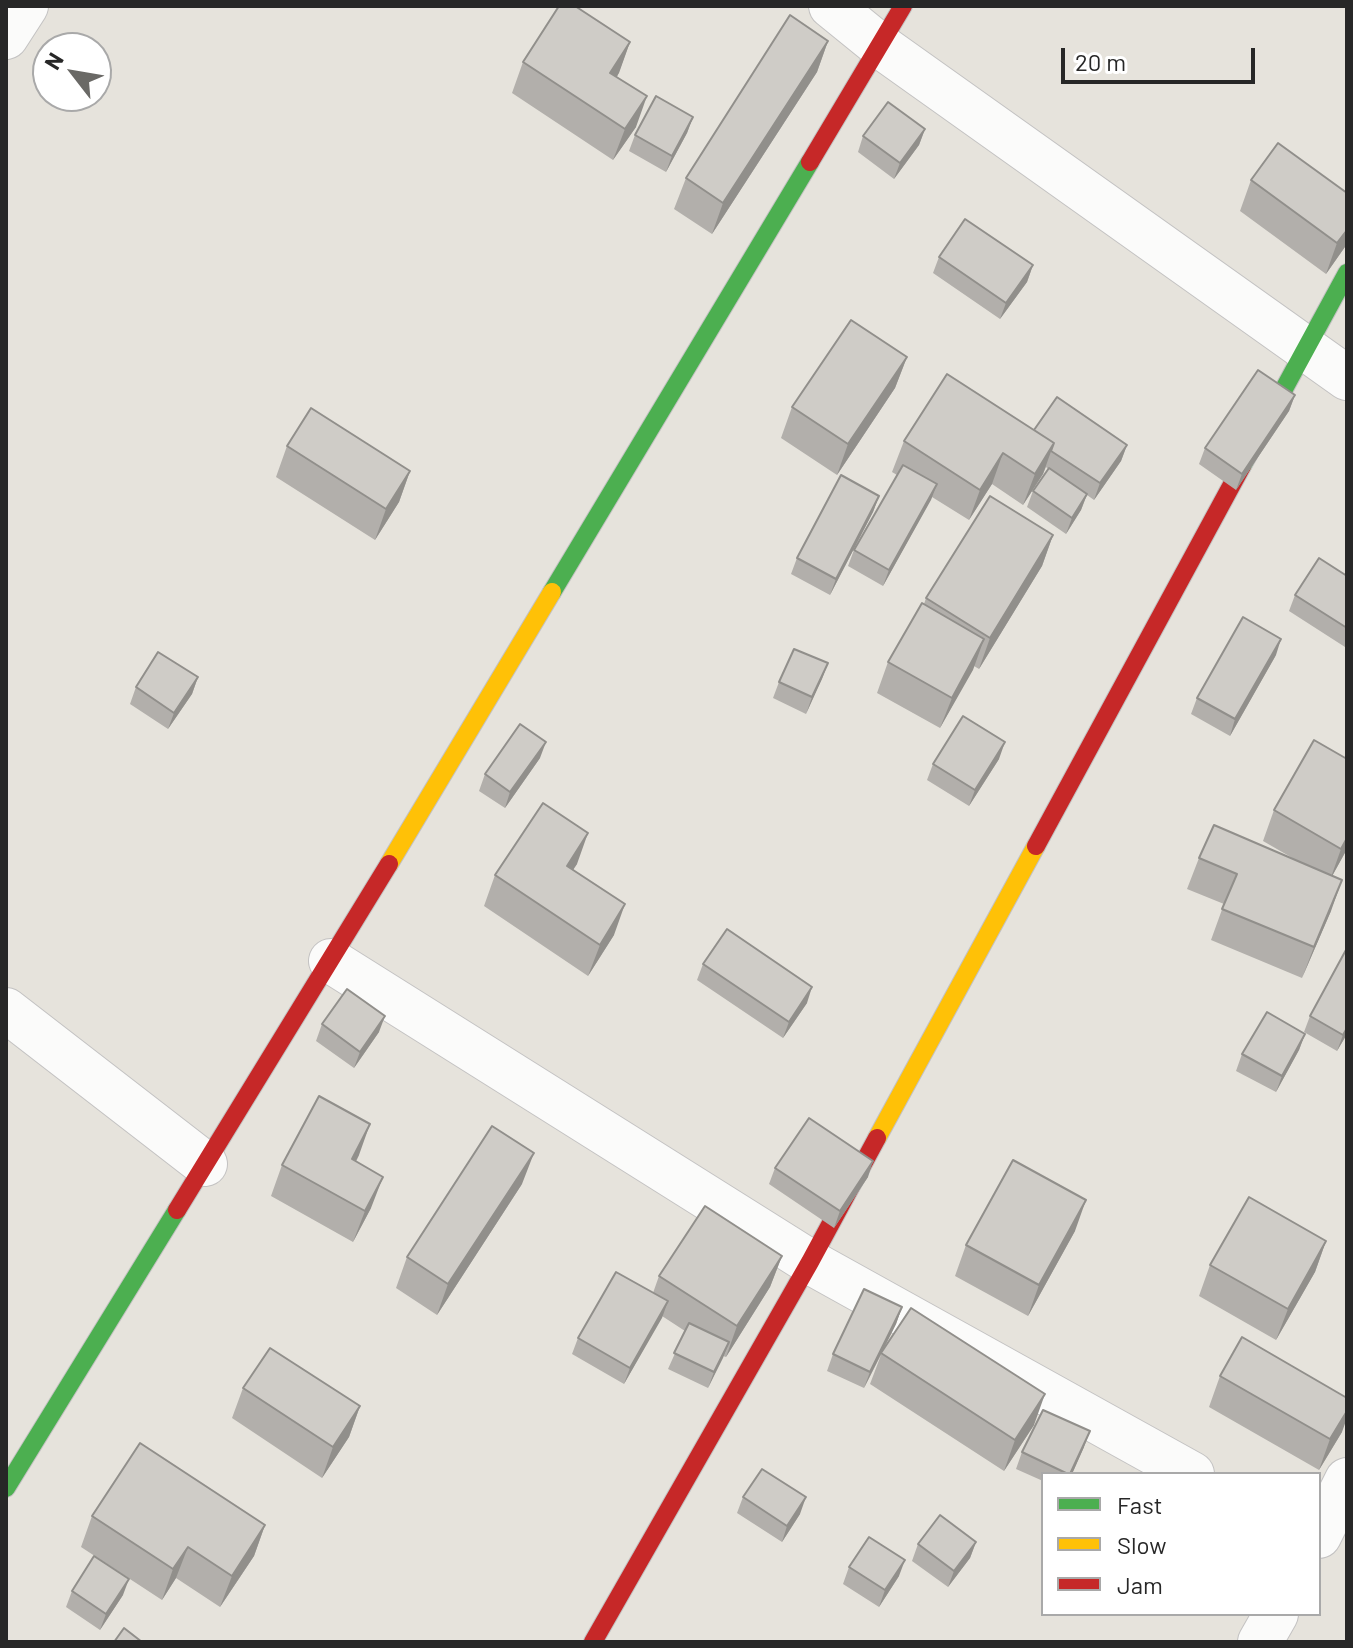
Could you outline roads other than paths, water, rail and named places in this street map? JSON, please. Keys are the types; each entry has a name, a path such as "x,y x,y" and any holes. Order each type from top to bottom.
{"street":[{"path":"6,37 26,6"},
{"path":"831,6 879,45 1347,378"},
{"path":"6,1488 331,961 903,6"},
{"path":"593,1642 810,1262 1347,273"},
{"path":"331,961 810,1262 1188,1472"},
{"path":"6,1010 205,1164"},
{"path":"1321,1532 1347,1480"},
{"path":"1321,1546 1347,1559"},
{"path":"1260,1642 1275,1616"}]}
